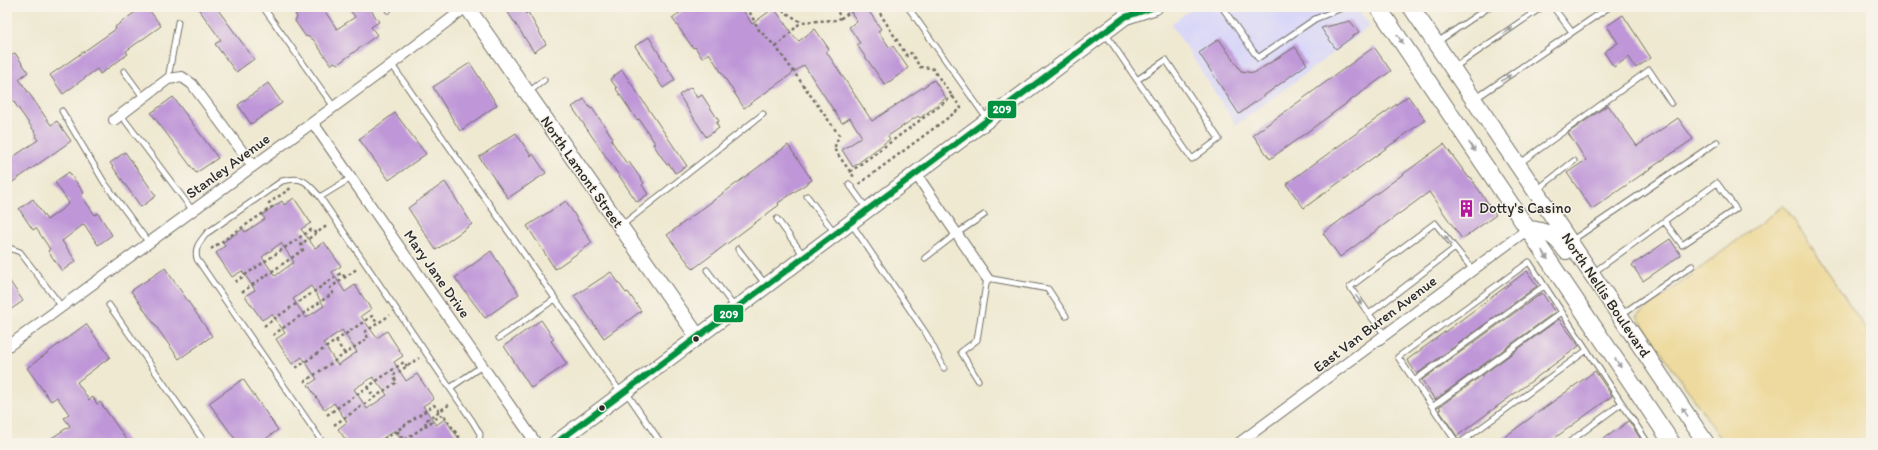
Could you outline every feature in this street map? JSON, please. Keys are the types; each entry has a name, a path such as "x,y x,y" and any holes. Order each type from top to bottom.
{"main road":[{"name":"North Lamont Street","path":"467,7 698,336"},
{"path":"564,439 698,336 851,223 1104,32 1127,12 1155,7"},
{"name":"North Nellis Boulevard","path":"1378,7 1672,443"},
{"name":"North Nellis Boulevard","path":"1411,7 1706,443"},
{"path":"1528,229 1540,230 1554,237 1560,242 1591,290 1616,311"}],"street":[{"name":"Stanley Avenue","path":"7,347 392,65 467,7"},
{"path":"117,117 168,79 182,77 192,84 253,166"},
{"name":"Mary Jane Drive","path":"313,123 536,443"},
{"path":"916,174 986,278"},
{"name":"East Van Buren Avenue","path":"1239,443 1528,229"}],"lane":[{"path":"263,7 334,106"},
{"path":"908,7 987,120"},
{"path":"1222,7 1258,58 1315,18 1344,7"},
{"path":"1436,43 1489,7"},
{"path":"1453,69 1542,7"},
{"path":"1553,7 1572,32"},
{"path":"1474,100 1609,7"},
{"path":"168,79 178,22"},
{"path":"1104,32 1137,80 1192,159 1219,139 1166,60 1137,80"},
{"path":"392,65 555,298 661,443"},
{"path":"1518,165 1649,70 1670,103"},
{"path":"124,71 144,97"},
{"path":"527,94 544,80"},
{"path":"62,111 104,182 149,243"},
{"path":"620,226 763,114"},
{"path":"117,117 193,211"},
{"path":"1570,242 1717,142"},
{"path":"1536,191 1574,161"},
{"path":"323,443 197,259 195,251 200,242 208,233 282,181 295,178 309,184 320,197 458,399 480,434 479,443"},
{"path":"320,197 351,178"},
{"path":"1591,274 1664,221 1717,183 1736,209 1682,245 1664,221"},
{"path":"849,184 867,210"},
{"path":"807,196 835,234"},
{"path":"925,258 956,234 984,216"},
{"path":"776,219 805,257"},
{"path":"851,223 927,335 944,368"},
{"path":"1385,335 1350,286 1435,223 1472,270"},
{"path":"7,247 20,252 62,307"},
{"path":"1369,314 1455,248"},
{"path":"738,249 766,286"},
{"path":"1457,443 1398,357 1529,262 1648,443"},
{"path":"1616,311 1692,266"},
{"path":"708,270 735,309"},
{"path":"978,380 961,352 977,340 986,278 1048,289 1066,316"},
{"path":"1414,381 1544,286"},
{"path":"499,338 555,298"},
{"path":"109,305 205,443"},
{"path":"1432,407 1562,312"},
{"path":"1460,443 1587,350"},
{"path":"450,388 482,366"},
{"path":"1568,443 1622,403"}],"path":[{"path":"747,7 759,30 776,48 839,135 834,149 859,184 961,108 932,68 920,67 911,53 907,56 876,7"},
{"path":"777,7 801,22 835,20 841,18 858,7"},
{"path":"835,7 841,18"},
{"path":"776,48 801,22"},
{"path":"850,172 953,96"},
{"path":"211,249 272,207 269,203 301,180"},
{"path":"242,292 303,250 301,244 335,220"},
{"path":"235,282 312,229 316,233"},
{"path":"273,335 333,293 330,288 364,262"},
{"path":"264,326 341,273 345,277"},
{"path":"304,382 368,338 365,332 397,310"},
{"path":"296,368 372,316 378,324"},
{"path":"336,341 345,354"},
{"path":"334,425 397,382 393,376 394,375 426,353"},
{"path":"327,415 404,362 407,366"},
{"path":"367,387 374,397"},
{"path":"426,425 425,421 458,399"},
{"path":"379,443 434,405 439,412"},
{"path":"400,443 443,414 463,443"},
{"path":"397,431 404,440"}],"shaded area":[{"path":"1194,7 1356,7 1370,26 1236,125 1171,24"}],"sand":[{"path":"1784,205 1871,337 1871,443 1724,443 1637,316"}],"building":[{"path":"142,7 147,7 161,26 126,51 128,54 100,74 97,69 63,94 50,75 116,29 115,27"},
{"path":"197,7 216,7 254,59 236,72 215,44 221,40"},
{"path":"297,7 322,7 337,29 355,17 348,7 369,7 379,22 371,27 377,35 338,64 334,62 331,65 313,39 307,36 306,37 295,21 297,17 295,14 299,12"},
{"path":"513,7 521,7 526,14 528,12 546,44 534,52 507,11"},
{"path":"688,7 741,7 752,24 774,8 795,38 799,41 815,29 829,49 826,51 872,121 934,80 946,98 920,118 918,116 888,136 890,139 853,167 842,150 862,137 850,118 842,123 804,65 744,108 709,53 702,58 672,18"},
{"path":"847,7 866,7 881,29 878,31 890,48 893,46 908,68 885,85 857,45 860,43 849,27 857,21"},
{"path":"1623,15 1651,58 1636,68 1629,57 1614,67 1604,52 1618,43 1607,26"},
{"path":"1350,21 1359,32 1336,49 1321,28"},
{"path":"649,37 675,80 663,88 635,46"},
{"path":"1219,39 1241,71 1254,73 1295,47 1307,64 1239,114 1199,53"},
{"path":"1374,47 1391,71 1270,159 1253,135"},
{"path":"15,53 28,72 19,79 51,125 57,121 71,141 7,186 7,161 38,140 35,136 37,135 7,92 7,59"},
{"path":"470,63 497,105 460,131 433,87"},
{"path":"622,70 687,166 675,173 669,164 667,165 653,144 655,143 639,119 637,120 610,79"},
{"path":"268,83 282,103 251,124 238,105"},
{"path":"691,87 697,98 702,95 719,121 716,123 719,128 706,137 679,95"},
{"path":"1408,96 1425,120 1304,208 1286,184"},
{"path":"173,97 218,158 196,173 151,113"},
{"path":"584,99 613,138 611,140 627,164 629,162 644,183 642,185 648,194 637,202 572,107"},
{"path":"1608,105 1637,146 1678,118 1693,139 1592,209 1567,173 1586,160 1568,133"},
{"path":"395,113 426,154 389,180 359,139"},
{"path":"516,133 531,156 533,154 546,173 508,198 479,157"},
{"path":"1444,144 1469,178 1470,177 1496,215 1462,239 1429,192 1340,257 1323,233"},
{"path":"788,145 812,180 778,203 779,205 693,269 667,235"},
{"path":"125,152 156,196 141,207 110,163"},
{"path":"69,172 84,193 81,195 95,215 98,213 112,235 98,245 84,224 62,241 76,261 62,271 48,251 50,249 36,228 33,230 19,209 33,199 47,220 65,207 69,203 55,182"},
{"path":"445,182 472,224 436,250 408,208"},
{"path":"294,198 311,223 301,229 315,248 324,242 341,266 332,272 345,292 355,285 371,309 361,316 377,338 387,331 403,356 394,362 406,381 417,374 434,399 423,406 436,425 445,419 462,443 403,443 395,430 376,443 348,443 338,429 347,422 334,403 325,410 308,385 317,379 302,357 292,364 276,339 285,333 272,314 262,320 245,296 255,290 249,281 242,271 232,277 216,253 225,246 223,242 243,229 245,232 265,219 262,215 282,201 284,205","holes":["281,243 294,262 275,276 262,257","311,286 324,306 306,318 293,299","342,330 357,352 338,365 323,343","373,377 387,395 367,409 354,389"]},
{"path":"566,201 592,243 555,269 527,226"},
{"path":"1670,239 1681,255 1643,281 1632,265"},
{"path":"491,251 519,294 485,318 455,278"},
{"path":"165,268 212,336 179,359 131,291"},
{"path":"1527,271 1537,286 1417,374 1407,360"},
{"path":"611,272 626,293 628,292 641,311 604,338 574,296"},
{"path":"7,277 23,301 7,312"},
{"path":"1542,293 1555,312 1435,400 1422,380"},
{"path":"1559,319 1579,346 1457,436 1439,410 1441,409 1439,407"},
{"path":"541,320 554,339 551,341 567,364 531,388 504,346"},
{"path":"86,324 110,357 77,382 89,400 93,397 97,404 100,402 129,443 44,443 70,426 64,418 69,414 57,397 51,401 27,368"},
{"path":"1595,371 1612,396 1548,443 1496,443"},
{"path":"243,379 278,430 260,443 238,443 209,403"},
{"path":"1629,421 1643,443 1598,443"}],"transit line":[{"name":"209","path":"556,443 1125,17 1155,7"}],"place":[{"name":"Dotty's Casino","path":"1466,208"}]}
